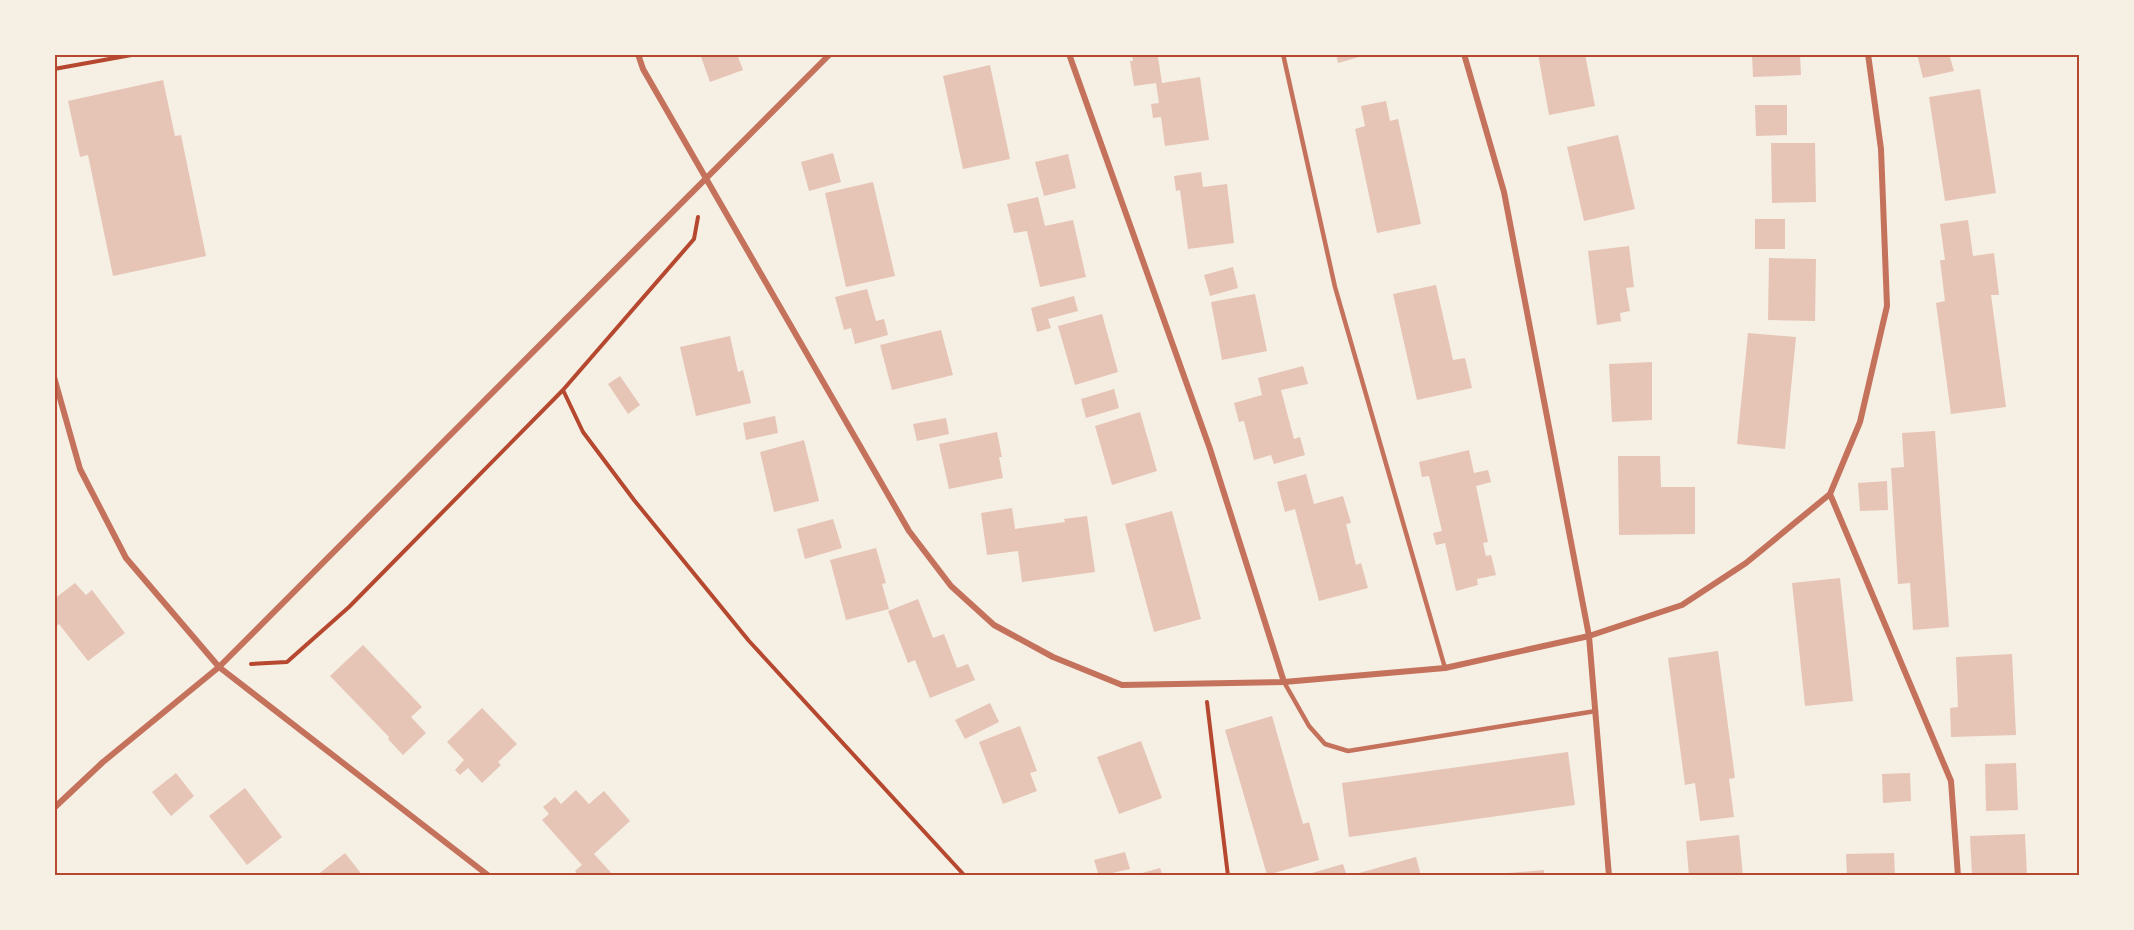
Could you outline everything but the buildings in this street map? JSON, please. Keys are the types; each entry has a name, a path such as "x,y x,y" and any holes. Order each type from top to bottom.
{"street":[{"path":"638,54 644,69 705,178 909,531 951,586 994,625 1053,657 1122,685 1284,682 1445,668 1589,636 1682,605 1746,563 1830,494 1860,422 1887,306 1881,149 1868,54"},
{"path":"54,808 103,762 219,666 830,54"},
{"path":"1069,54 1210,449 1284,682"},
{"path":"1464,54 1504,192 1589,636 1609,876"},
{"path":"54,377 80,469 126,558 219,666 489,876"},
{"path":"1830,494 1951,781 1958,876"}],"lane":[{"path":"1282,54 1335,287 1445,668"},
{"path":"1284,682 1309,726 1325,744 1348,751 1596,711"}],"path":[{"path":"54,69 137,54"},
{"path":"219,666 287,662 349,607 563,390 694,239 705,178"},
{"path":"563,390 583,432 634,500 749,641 965,876"},
{"path":"1204,683 1228,876"}]}
